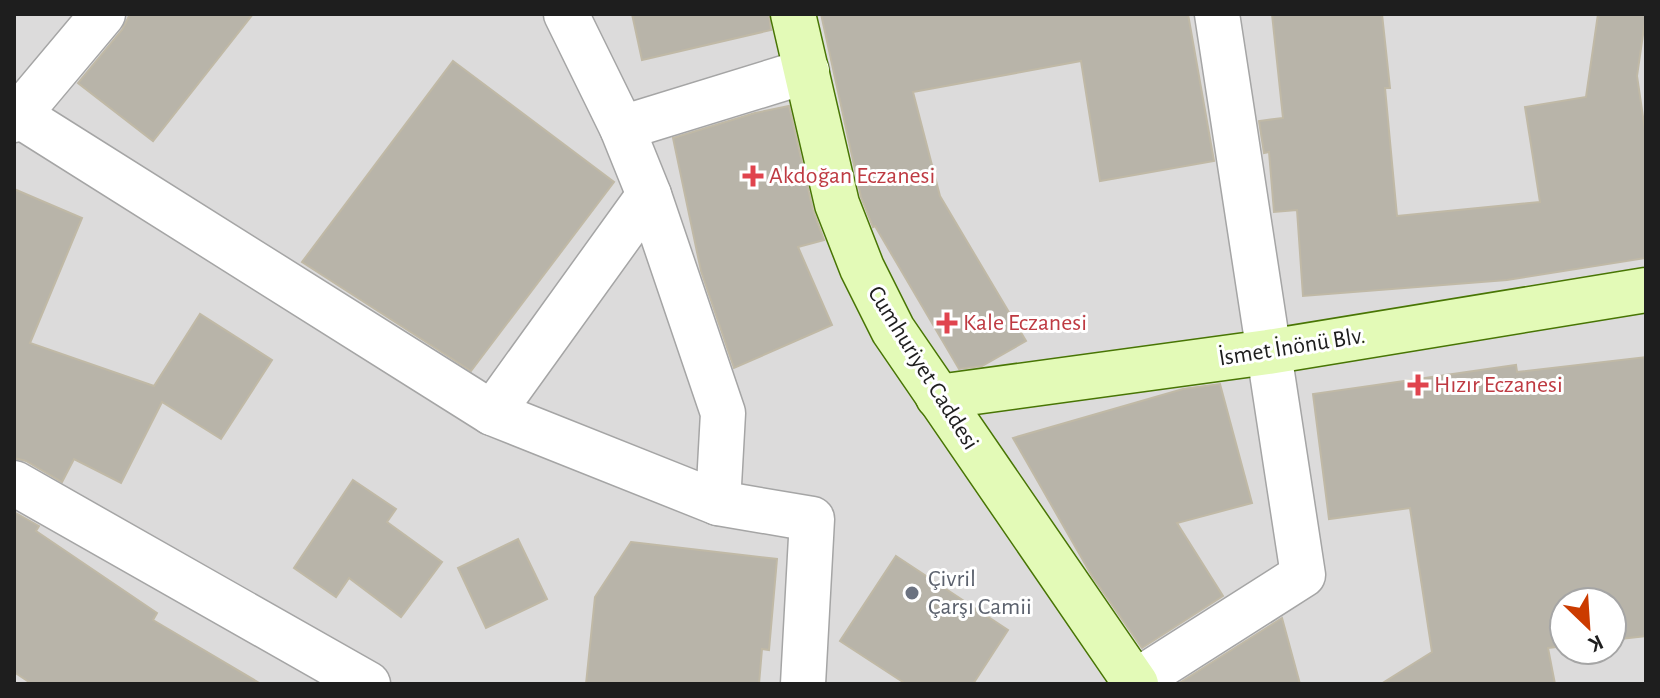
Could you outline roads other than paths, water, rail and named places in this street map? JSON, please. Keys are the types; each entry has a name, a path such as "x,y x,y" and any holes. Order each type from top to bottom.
{"main road":[{"name":"Cumhuriyet Caddesi","path":"793,14 837,204 862,268 893,330 1135,683"},
{"name":"İsmet İnönü Blv.","path":"938,397 1268,352 1646,290"}],"street":[{"path":"103,14 16,117 492,413 718,503 812,519 803,684"},
{"path":"566,14 622,128 649,195 723,413 718,503"},
{"path":"1135,683 1303,575 1217,14"},
{"path":"622,128 807,71"},
{"path":"492,413 649,195"},
{"path":"14,483 368,684"}],"place":[{"name":"Akdoğan Eczanesi","path":"753,176"},
{"name":"Kale Eczanesi","path":"947,323"},
{"name":"Hızır Eczanesi","path":"1418,385"},
{"name":"Çivril Çarşı Camii","path":"912,593"}]}
